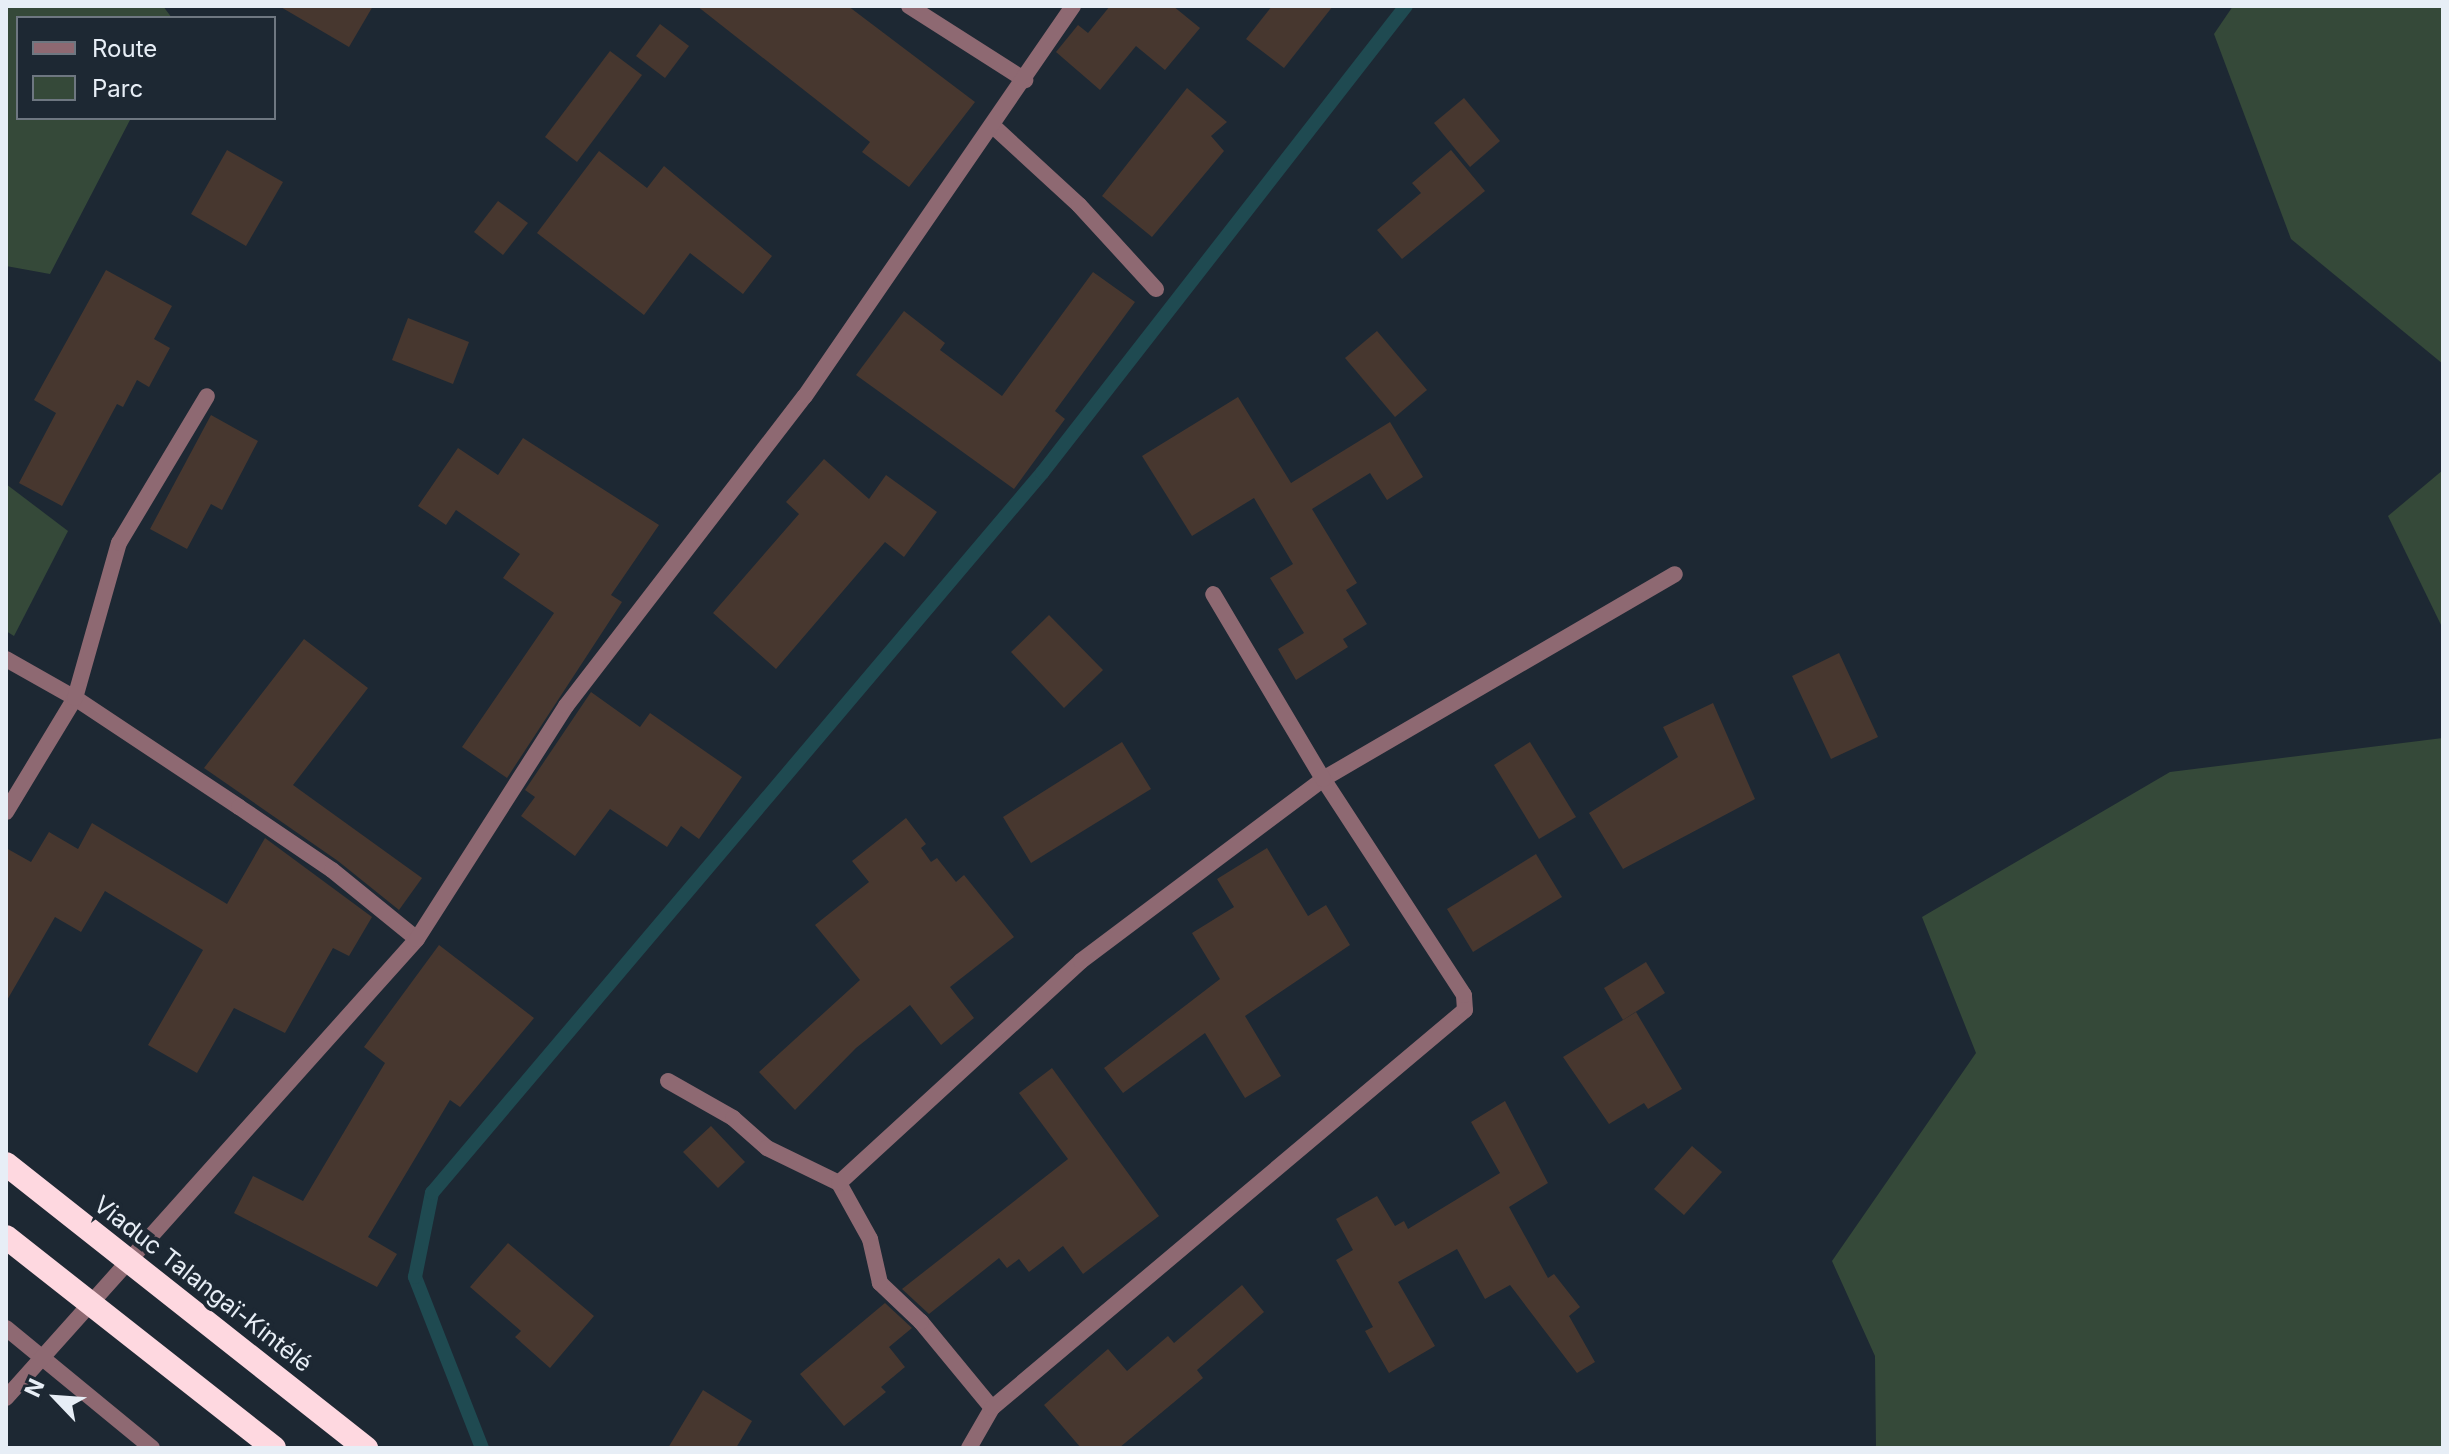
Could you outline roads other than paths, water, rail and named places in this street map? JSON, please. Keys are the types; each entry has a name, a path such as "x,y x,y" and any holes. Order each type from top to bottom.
{"highway":[{"name":"Viaduc Talangaï-Kintélé","path":"6,1164 366,1448"},
{"path":"6,1237 274,1448"}],"street":[{"path":"909,6 1025,80"},
{"path":"6,1398 417,939 566,706 805,396 1073,6"},
{"path":"992,125 1079,205 1156,289"},
{"path":"6,812 75,698 119,543 207,396"},
{"path":"839,1183 1081,961 1323,779 1675,574"},
{"path":"969,1448 992,1408 1465,1010 1464,995 1323,779 1213,594"},
{"path":"6,659 75,698 332,870 417,939"},
{"path":"668,1081 733,1118 767,1148 839,1183 870,1239 880,1283 921,1322 992,1408"},
{"path":"6,1328 152,1448"}],"waterway":[{"path":"482,1448 415,1277 432,1193 1042,473 1406,6"}]}
